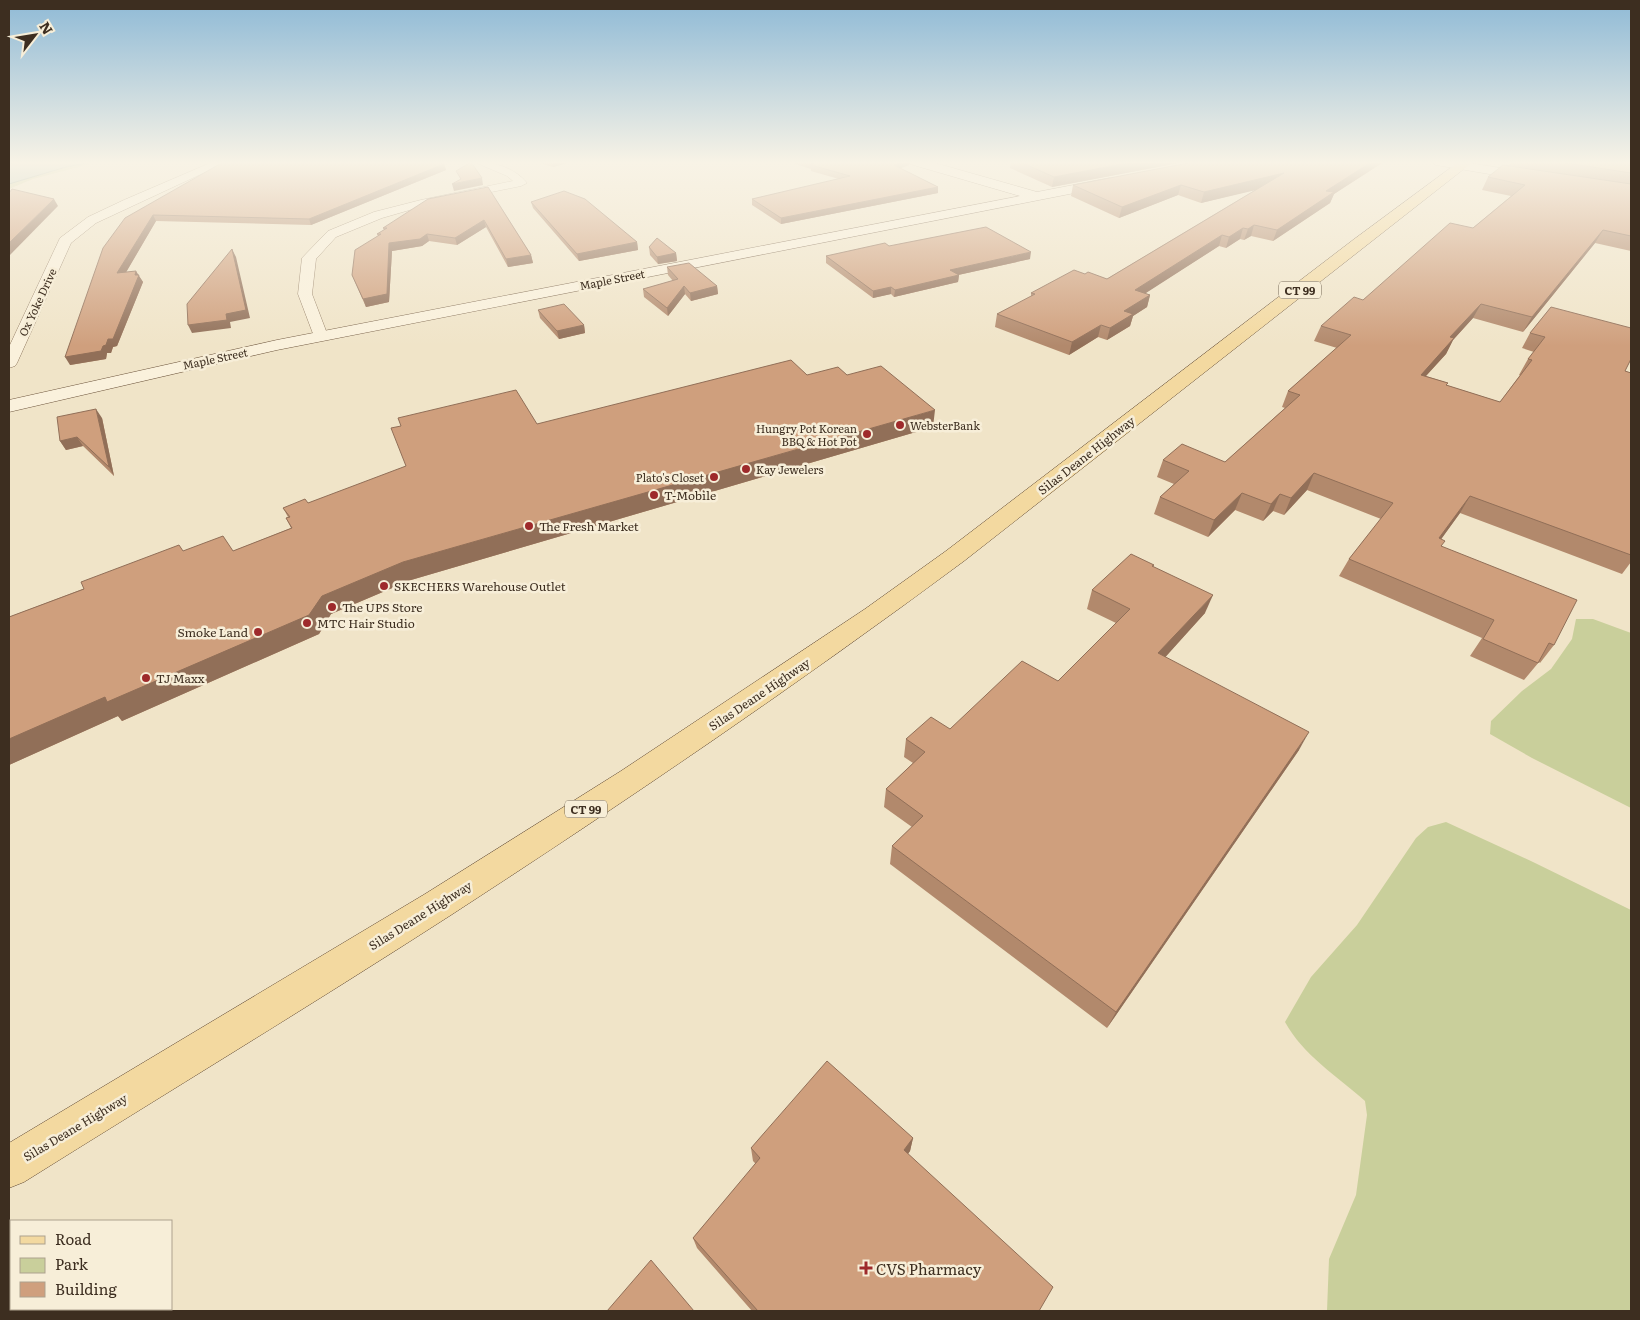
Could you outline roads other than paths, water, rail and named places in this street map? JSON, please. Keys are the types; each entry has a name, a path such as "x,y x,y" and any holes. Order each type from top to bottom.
{"main road":[{"name":"Maple Street","path":"9,406 117,380 320,336 900,223"},
{"name":"Silas Deane Highway","path":"9,1167 233,1031 648,770 874,615 955,556 1358,243 1388,223"}],"street":[{"name":"Ox Yoke Drive","path":"9,363 65,241 89,223"},
{"path":"320,336 305,294 309,258 332,234 360,223"}],"place":[{"name":"WebsterBank","path":"900,425"},
{"name":"Hungry Pot Korean BBQ & Hot Pot","path":"867,434"},
{"name":"Kay Jewelers","path":"746,469"},
{"name":"Plato's Closet","path":"714,477"},
{"name":"T-Mobile","path":"654,495"},
{"name":"The Fresh Market","path":"529,526"},
{"name":"SKECHERS Warehouse Outlet","path":"384,586"},
{"name":"The UPS Store","path":"332,607"},
{"name":"MTC Hair Studio","path":"307,623"},
{"name":"Smoke Land","path":"258,632"},
{"name":"TJ Maxx","path":"146,678"},
{"name":"CVS Pharmacy","path":"866,1268"}]}
